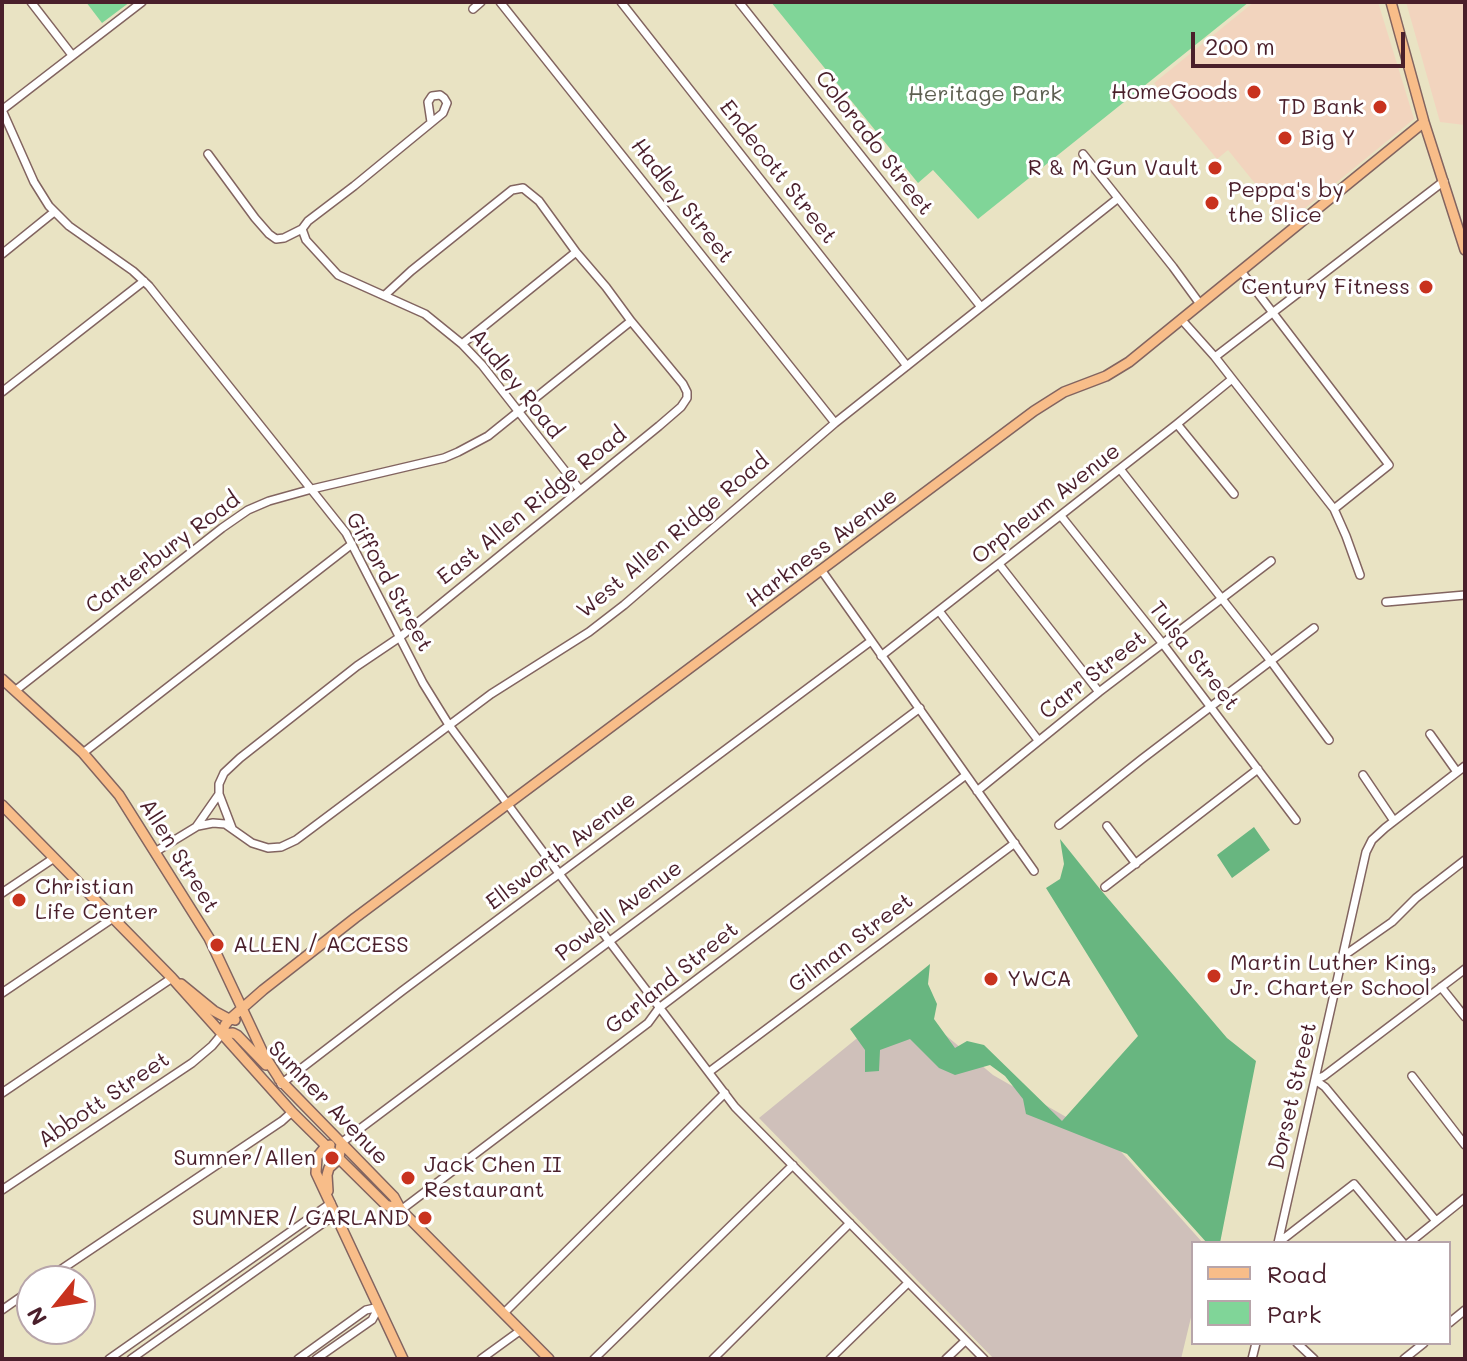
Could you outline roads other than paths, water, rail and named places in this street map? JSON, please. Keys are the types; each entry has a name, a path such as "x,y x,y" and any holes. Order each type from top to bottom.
{"main road":[{"path":"1391,2 1424,122 1465,250"},
{"name":"Harkness Avenue","path":"234,1019 268,985 355,918 1034,411 1064,392 1129,362 1424,122"},
{"name":"Allen Street","path":"2,679 83,753 119,795 209,938 264,1055 282,1083"},
{"name":"Sumner Avenue","path":"2,805 172,978 292,1112 386,1205 401,1210"},
{"name":"Sumner Avenue","path":"172,978 214,1011 234,1019"},
{"path":"222,1034 225,1025 234,1019"},
{"name":"Sumner Avenue","path":"222,1034 237,1035 394,1197 401,1210 549,1359"},
{"path":"330,1201 327,1175 329,1168 339,1159 341,1143 326,1146 317,1157 315,1170 403,1359"}],"street":[{"path":"31,2 72,55"},
{"path":"2,110 142,2"},
{"path":"473,9 481,2"},
{"name":"Hadley Street","path":"500,2 835,423"},
{"name":"Endecott Street","path":"621,2 907,366"},
{"name":"Colorado Street","path":"739,2 981,307"},
{"name":"Gifford Street","path":"2,110 34,182 54,212 144,281 346,533 423,683 449,725 725,1093 741,1113 984,1359"},
{"path":"208,154 255,218 276,239 302,229 431,122"},
{"path":"1083,154 1200,304"},
{"path":"1215,357 1444,181"},
{"name":"East Allen Ridge Road","path":"155,852 196,827 219,794 221,778 240,758 357,666 400,637 667,420 687,398 683,384 576,252 539,201 521,188 510,192 421,262 385,295"},
{"name":"West Allen Ridge Road","path":"196,827 217,823 232,828 259,846 272,849 285,846 491,694 589,632 624,605 835,423 1117,199"},
{"path":"2,254 54,212"},
{"name":"Audley Road","path":"302,229 306,240 338,275 429,317 462,344 580,490"},
{"path":"462,344 576,252"},
{"path":"1241,271 1389,465 1334,509"},
{"path":"2,392 144,281"},
{"path":"1181,319 1215,357 1334,509 1360,575"},
{"name":"Canterbury Road","path":"16,690 241,515 269,501 444,458 488,436 631,321"},
{"name":"Orpheum Avenue","path":"881,656 1232,379"},
{"path":"1177,424 1234,494"},
{"path":"1120,469 1329,740"},
{"name":"Tulsa Street","path":"1061,516 1163,644 1296,820"},
{"path":"83,753 352,544"},
{"name":"Carr Street","path":"977,791 1099,692 1271,561"},
{"path":"999,564 1099,692"},
{"path":"822,571 1034,871"},
{"path":"1386,602 1465,595"},
{"path":"939,611 1038,740"},
{"path":"1059,825 1314,628"},
{"name":"Ellsworth Avenue","path":"273,1091 379,1008 871,641"},
{"name":"Powell Avenue","path":"341,1143 920,708"},
{"path":"1430,734 1457,772"},
{"name":"Dorset Street","path":"1278,1241 1366,852 1375,837 1465,766"},
{"path":"1105,887 1258,769"},
{"name":"Garland Street","path":"401,1210 648,1023 659,1008 966,775"},
{"path":"1363,775 1394,821"},
{"path":"219,794 232,828"},
{"path":"1107,826 1136,864"},
{"name":"Gilman Street","path":"709,1072 1015,843"},
{"path":"2,893 54,858"},
{"path":"1342,957 1392,922 1416,898 1465,860"},
{"path":"2,993 113,918"},
{"path":"1315,1080 1465,969"},
{"path":"2,1093 172,978"},
{"path":"1441,987 1465,1017"},
{"name":"Abbott Street","path":"2,1190 192,1063 222,1034"},
{"path":"1412,1076 1465,1145"},
{"path":"1315,1080 1325,1087 1436,1221"},
{"path":"504,1313 725,1093"},
{"path":"68,1265 292,1112"},
{"path":"594,1359 793,1165"},
{"path":"1281,1241 1354,1184 1401,1241"},
{"path":"1411,1241 1465,1198"},
{"path":"109,1359 330,1201"},
{"path":"131,1359 336,1214"},
{"path":"713,1359 850,1223"},
{"path":"830,1359 908,1283"},
{"path":"189,1303 195,1313"},
{"path":"298,1359 366,1310 379,1307"},
{"path":"316,1359 372,1320 379,1307"},
{"path":"481,1359 521,1330"},
{"path":"946,1359 965,1341"},
{"path":"1299,1345 1314,1359"},
{"path":"1404,1359 1422,1345"}],"place":[{"name":"HomeGoods","path":"1254,92"},
{"name":"TD Bank","path":"1380,107"},
{"name":"Big Y","path":"1285,138"},
{"name":"R & M Gun Vault","path":"1215,168"},
{"name":"Peppa's by the Slice","path":"1212,203"},
{"name":"Century Fitness","path":"1426,287"},
{"name":"Christian Life Center","path":"19,900"},
{"name":"ALLEN / ACCESS","path":"217,945"},
{"name":"Martin Luther King, Jr. Charter School","path":"1214,976"},
{"name":"YWCA","path":"991,979"},
{"name":"Sumner/Allen","path":"332,1158"},
{"name":"Jack Chen II Restaurant","path":"408,1178"},
{"name":"SUMNER / GARLAND","path":"425,1218"}],"park label":[{"name":"Heritage Park","path":"985,94"}]}
